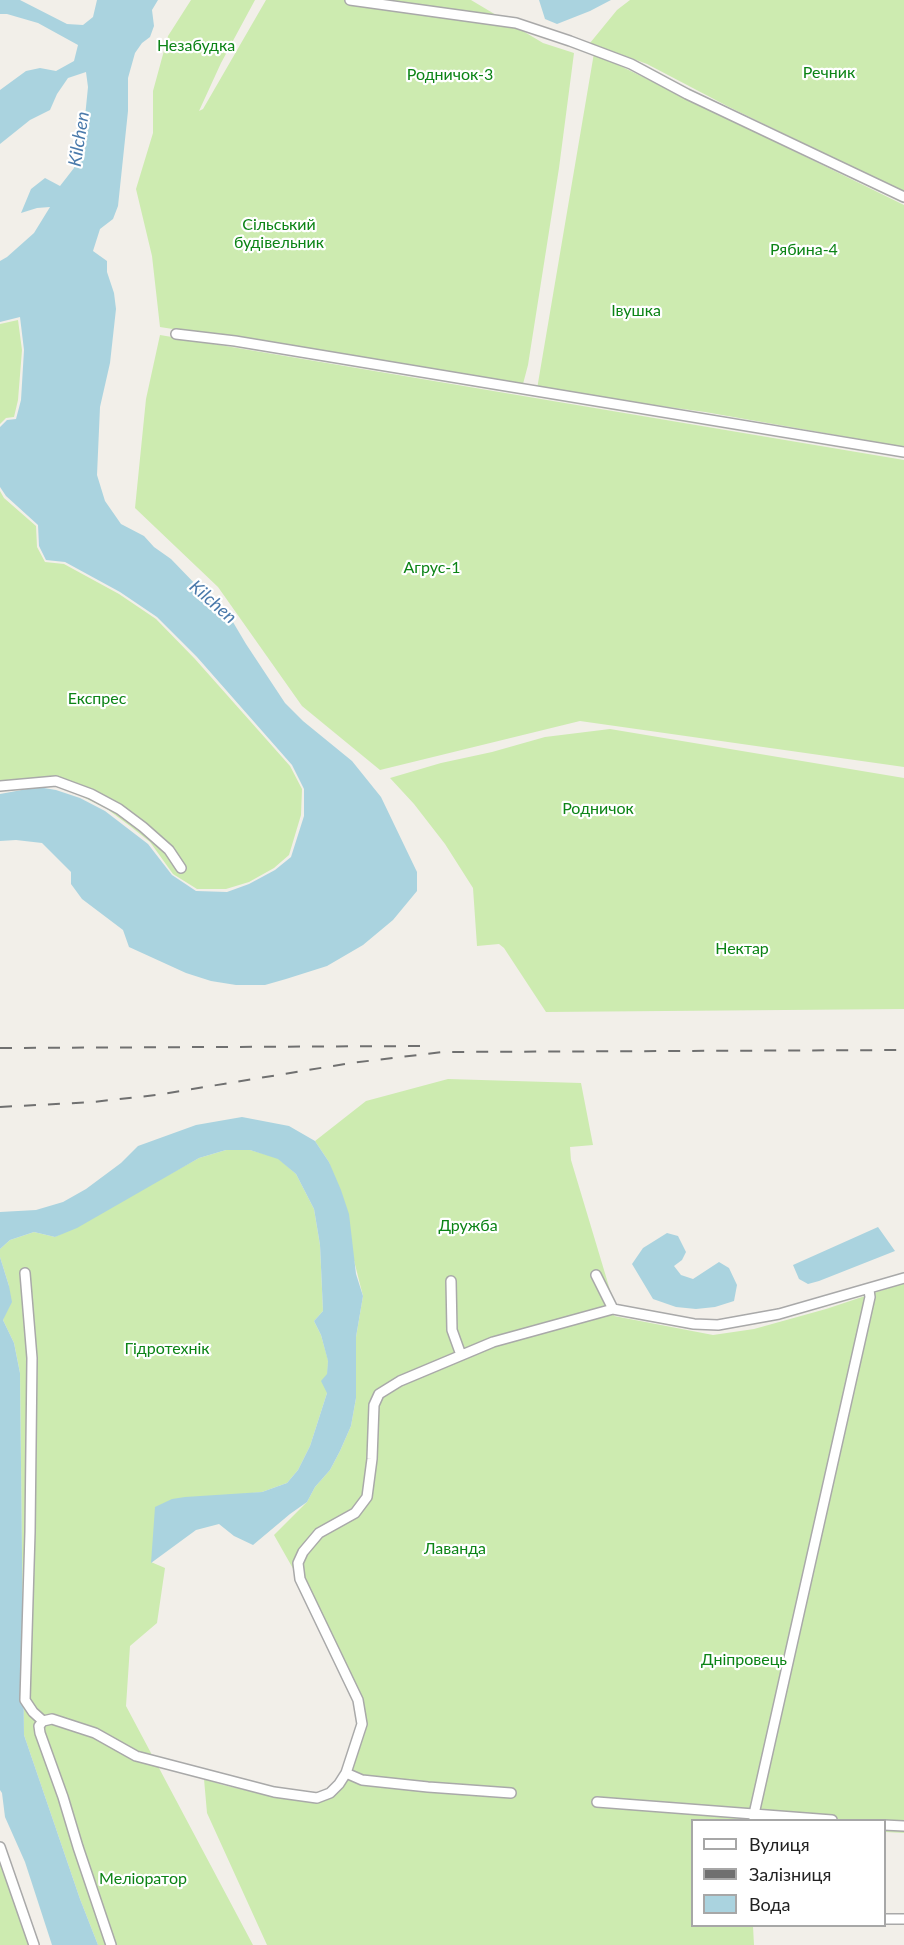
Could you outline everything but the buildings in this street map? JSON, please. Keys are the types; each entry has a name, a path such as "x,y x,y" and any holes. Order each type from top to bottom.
{"street":[{"path":"350,0 516,23 570,41 631,64 696,98 904,197"},
{"path":"176,334 235,341 904,452"},
{"path":"0,786 56,781 91,794 119,809 142,827 169,850 181,868"},
{"path":"24,1273 32,1358 26,1700 33,1712 43,1721"},
{"path":"596,1275 613,1309"},
{"path":"111,1945 39,1726 43,1721 52,1719 94,1733 136,1756 274,1792 316,1798 330,1793 346,1773 362,1724 358,1700 300,1579 298,1563 303,1552 319,1533 355,1513 367,1497 372,1459 374,1405 380,1394 400,1381 493,1342 613,1309 694,1324 718,1325 779,1314 869,1290 904,1278"},
{"path":"451,1281 452,1330 461,1355"},
{"path":"754,1817 870,1297 869,1290"},
{"path":"346,1773 362,1780 511,1793"},
{"path":"597,1802 793,1819"},
{"path":"886,1825 904,1826"},
{"path":"0,1847 34,1945"},
{"path":"886,1919 904,1919"}],"green space":[{"name":"Сільський будівельник","path":"191,0 255,0 221,63 199,111 203,109 266,0 471,0 543,43 574,53 559,168 528,365 523,384 160,327 152,256 136,189 153,133 153,91 168,36"},
{"name":"Речник","path":"630,0 904,0 904,192 729,107 647,64 590,43 617,10"},
{"path":"594,53 904,205 904,447 705,412 537,389"},
{"path":"18,320 22,350 18,400 14,417 6,418 0,424 0,324"},
{"name":"Агрус-1","path":"160,335 904,460 904,767 580,721 380,770 302,706 218,587 135,508 146,399"},
{"name":"Експрес","path":"0,491 4,498 36,526 37,547 45,562 64,564 119,594 156,619 195,659 290,766 302,789 301,815 289,855 274,868 249,882 226,889 197,889 173,874 150,842 107,809 81,796 57,787 38,784 0,791"},
{"path":"610,729 904,778 904,1009 546,1012 504,948 499,944 477,946 473,888 445,844 390,778 545,737"},
{"path":"448,1079 581,1083 593,1145 570,1147 571,1160 616,1304 614,1316 713,1335 754,1329 826,1309 904,1283 904,1833 886,1832 886,1819 691,1819 691,1927 753,1927 754,1945 267,1945 207,1813 204,1779 284,1799 321,1802 339,1792 354,1765 366,1730 364,1704 325,1625 274,1535 307,1502 315,1487 330,1470 351,1426 356,1398 356,1337 363,1296 329,1162 315,1141 366,1101"},
{"name":"Гідротехнік","path":"226,1150 250,1150 278,1158 296,1174 314,1209 320,1245 323,1311 314,1321 321,1335 328,1360 327,1393 310,1446 298,1470 287,1483 262,1492 243,1494 151,1562 165,1568 157,1623 130,1646 126,1706 253,1945 98,1945 24,1735 20,1373 14,1343 3,1320 9,1286 0,1257 0,1249 10,1240 34,1232 55,1237 199,1158"},
{"path":"0,1856 30,1945 0,1945"}],"water":[{"name":"Kilchen","path":"0,0 20,0 67,24 83,25 93,17 97,0 158,0 152,10 154,26 150,37 135,53 128,78 128,111 118,206 113,219 100,229 93,251 107,261 107,272 114,293 116,309 110,363 100,407 97,475 105,501 121,524 144,536 227,612 285,703 303,721 352,761 381,797 417,872 417,891 393,920 363,945 327,966 265,985 236,985 211,981 186,973 129,947 123,930 82,899 71,884 71,872 42,843 0,841 0,794 38,787 56,790 80,798 105,811 148,844 172,875 196,891 227,892 249,884 275,870 291,857 304,816 304,789 292,765 197,657 157,617 120,592 65,562 46,560 39,546 38,525 6,496 0,487 0,427 7,420 16,419 21,400 24,350 20,317 0,322 0,261 34,233 50,207 21,213 31,189 45,178 60,186 74,168 84,127 88,87 86,72 68,78 50,110 30,120 0,144 0,90 26,71 40,68 56,71 74,61 78,45 38,23 0,14"},
{"path":"539,0 611,0 557,24 545,19"},
{"path":"242,1117 289,1126 315,1141 329,1162 341,1190 349,1214 356,1274 363,1296 356,1337 356,1398 351,1426 330,1470 315,1487 307,1502 253,1545 234,1536 219,1524 196,1530 151,1563 155,1507 172,1499 262,1492 287,1483 298,1470 310,1446 327,1393 321,1381 327,1374 328,1361 321,1335 314,1321 323,1311 320,1245 314,1209 296,1174 278,1159 250,1150 226,1150 199,1158 77,1228 55,1237 34,1232 10,1240 0,1249 0,1212 36,1210 63,1202 86,1189 121,1163 138,1146 196,1125"},
{"path":"878,1227 895,1251 819,1281 808,1284 799,1279 793,1265"},
{"path":"667,1233 678,1236 686,1252 682,1260 674,1266 681,1275 693,1279 719,1262 729,1268 737,1285 734,1301 715,1307 696,1309 676,1307 653,1299 632,1264 643,1248"},
{"path":"0,1257 12,1302 3,1320 14,1343 20,1373 24,1735 98,1945 52,1945 25,1862 5,1817 0,1790"}],"railway":[{"path":"0,1048 427,1046"},
{"path":"0,1107 93,1102 156,1095 351,1063 443,1052 904,1050"}],"park label":[{"name":"Незабудка","path":"196,46"},
{"name":"Родничок-3","path":"450,75"},
{"name":"Рябина-4","path":"804,250"},
{"name":"Івушка","path":"636,311"},
{"name":"Родничок","path":"598,809"},
{"name":"Нектар","path":"742,949"},
{"name":"Дружба","path":"468,1226"},
{"name":"Лаванда","path":"455,1549"},
{"name":"Дніпровець","path":"744,1660"},
{"name":"Меліоратор","path":"143,1879"}]}
